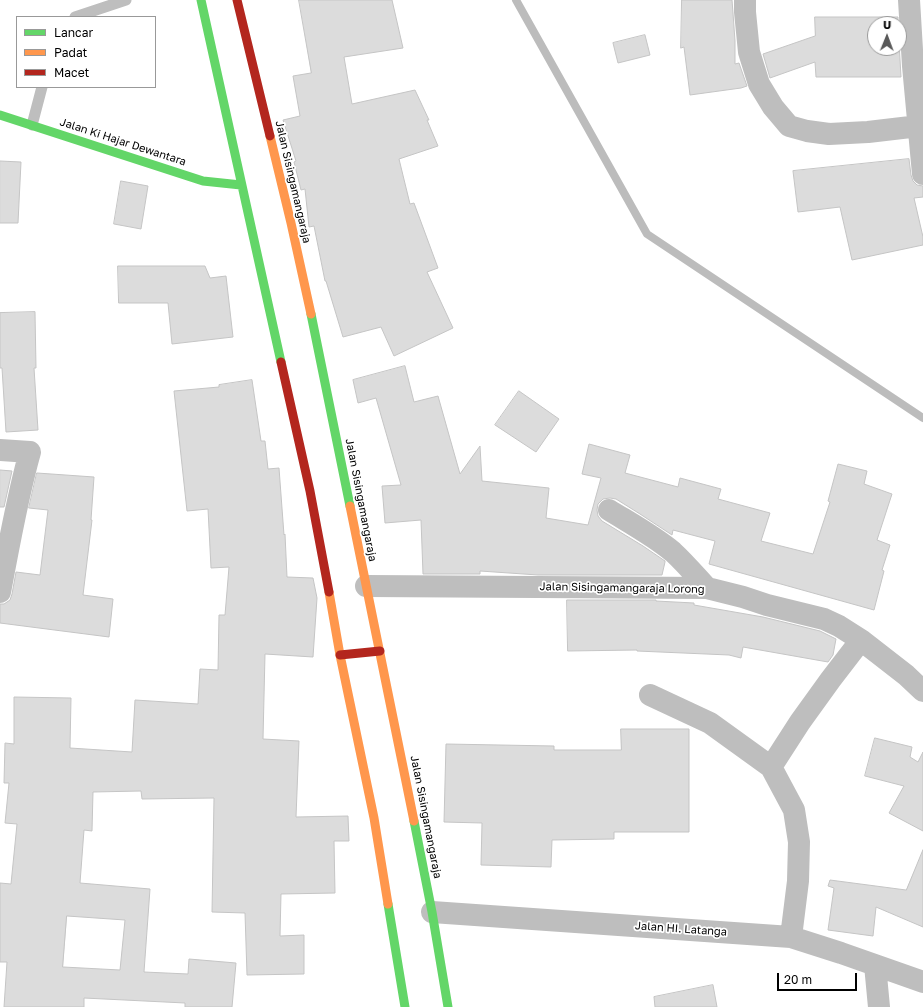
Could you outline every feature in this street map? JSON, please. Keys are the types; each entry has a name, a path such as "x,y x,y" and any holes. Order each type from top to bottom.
{"main road":[{"path":"201,0 310,491 340,655 374,818 405,1007"},
{"name":"Jalan Sisingamangaraja","path":"237,0 291,223 323,370 432,912 448,1007"},
{"name":"Jalan Ki Hajar Dewantara","path":"0,115 203,181 241,185"},
{"path":"340,655 380,651"}],"street":[{"path":"745,0 749,52 759,84 789,126 806,131 829,134 868,132 919,126"},
{"path":"909,0 918,73 919,126 923,174"},
{"path":"0,450 30,452 10,535 0,592"},
{"path":"609,510 657,540 686,564 707,588"},
{"name":"Jalan Sisingamangaraja Lorong","path":"366,586 707,588 824,619 839,626 862,640 906,675 923,691"},
{"path":"771,766 831,679 862,640"},
{"path":"650,695 710,723 771,766 794,810 799,842 798,882 791,937"},
{"name":"Jalan HI. Latanga","path":"432,912 791,937 923,982"},
{"path":"875,965 879,1007"}],"lane":[{"path":"78,16 126,0"},
{"path":"32,126 42,88"}],"building":[{"path":"299,0 392,0 403,48 344,57 352,104 415,90 429,120 427,120 438,146 399,159 410,204 414,203 438,268 427,272 453,328 394,356 381,327 343,337 325,281 314,226 309,227 305,189 301,190 294,162 296,161 283,120 300,116 293,76 311,73"},
{"path":"682,0 732,0 735,64 739,63 747,86 690,95 684,47 681,48"},
{"path":"815,17 867,17 867,56 900,56 901,77 816,77 815,62 770,78 763,54 815,36"},
{"path":"645,35 650,55 618,63 613,43"},
{"path":"909,159 913,181 917,185 923,186 923,197 914,198 923,237 923,245 852,260 840,207 798,212 793,171"},
{"path":"0,161 21,162 18,223 0,223"},
{"path":"121,181 148,186 141,229 114,224"},
{"path":"118,266 205,266 210,278 226,276 233,337 172,344 168,303 119,303"},
{"path":"35,312 36,368 34,368 38,430 6,432 2,368 0,368 0,313"},
{"path":"405,366 414,402 438,396 460,474 480,446 482,481 549,488 546,518 588,525 601,478 582,474 589,444 630,455 625,473 678,487 680,478 721,489 718,499 770,513 761,541 813,554 830,502 828,501 838,464 867,471 864,484 892,494 877,540 890,545 882,570 884,571 874,610 709,564 715,541 673,530 672,535 616,499 610,498 603,499 598,504 598,516 602,521 665,561 662,575 538,575 480,571 480,574 423,574 421,520 385,523 382,486 401,485 376,398 358,403 353,380"},
{"path":"252,380 261,441 265,441 268,469 279,468 287,577 313,578 317,598 313,657 265,654 263,739 299,741 296,817 348,816 349,841 334,841 335,893 281,894 280,936 304,935 304,974 247,975 245,913 212,912 214,798 142,799 141,791 93,792 92,831 84,830 80,883 150,889 144,972 188,974 189,959 236,963 232,1007 185,1007 185,1003 84,998 84,1007 4,1007 7,962 0,962 0,883 11,884 17,824 5,823 9,783 4,783 5,743 14,744 14,697 71,698 70,748 132,752 135,700 198,704 200,669 218,670 219,615 225,615 229,567 211,568 208,509 187,511 174,391 219,387 219,385","holes":["67,916 125,920 120,970 63,967"]},
{"path":"519,391 559,419 536,452 495,425"},
{"path":"0,470 12,471 4,507 0,507"},
{"path":"37,473 94,477 92,520 83,595 113,599 109,637 0,623 0,604 4,604 10,600 16,572 40,575 48,510 29,508"},
{"path":"567,600 656,600 694,603 694,605 763,617 820,631 836,639 833,655 828,662 743,647 741,658 729,655 637,650 568,651"},
{"path":"621,729 689,729 689,832 614,832 614,839 552,840 551,867 481,865 482,823 444,822 446,744 554,746 554,750 621,750"},
{"path":"875,738 912,747 910,757 918,762 923,752 923,831 889,813 904,786 865,776"},
{"path":"923,850 923,927 876,907 873,936 828,930 834,888 828,886 830,880 906,890"},
{"path":"713,985 717,1007 655,1007 654,997"}],"waterway":[{"path":"516,0 647,234 923,418"}],"traffic: fast":[{"path":"201,0 281,362"},
{"path":"0,115 203,181 241,185"},
{"path":"311,314 350,506"},
{"path":"414,821 432,912 448,1007"},
{"path":"388,904 405,1007"}],"traffic: slow":[{"path":"270,136 311,314"},
{"path":"350,506 414,821"},
{"path":"329,592 340,655 374,818 388,904"}],"traffic: jam":[{"path":"237,0 270,136"},
{"path":"281,362 310,491 329,592"},
{"path":"340,655 380,651"}]}
